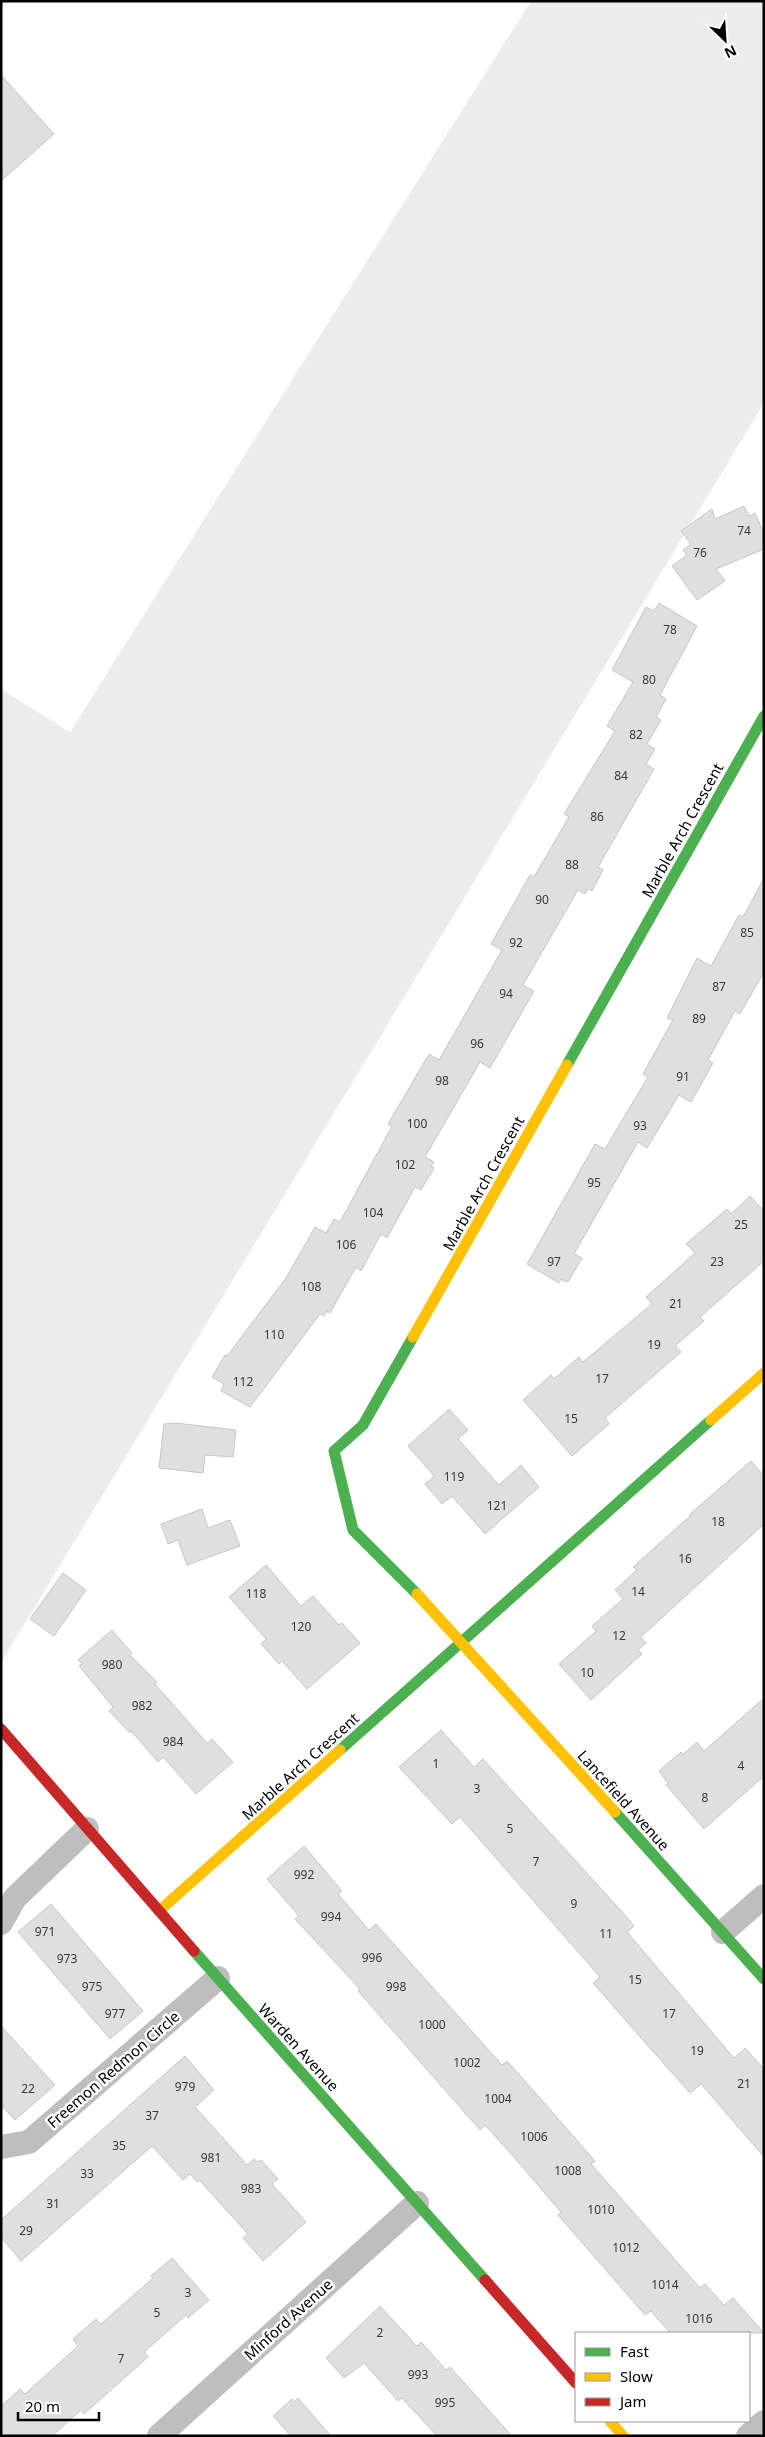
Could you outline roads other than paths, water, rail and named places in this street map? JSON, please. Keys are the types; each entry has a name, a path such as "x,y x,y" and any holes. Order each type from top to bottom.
{"street":[{"name":"Marble Arch Crescent","path":"461,1642 440,1617 353,1530 334,1451 363,1425 764,716"},
{"name":"Marble Arch Crescent","path":"159,1911 764,1373"},
{"name":"Lancefield Avenue","path":"461,1642 764,1979"},
{"name":"Warden Avenue","path":"1,1729 159,1911 575,2382"},
{"path":"1,1923 15,1898 87,1829"},
{"path":"723,1932 764,1896"},
{"name":"Freemon Redmon Circle","path":"1,2147 29,2142 218,1978"},
{"name":"Minford Avenue","path":"159,2436 417,2203"},
{"path":"611,2422 623,2436"},
{"path":"748,2436 764,2422"}]}
